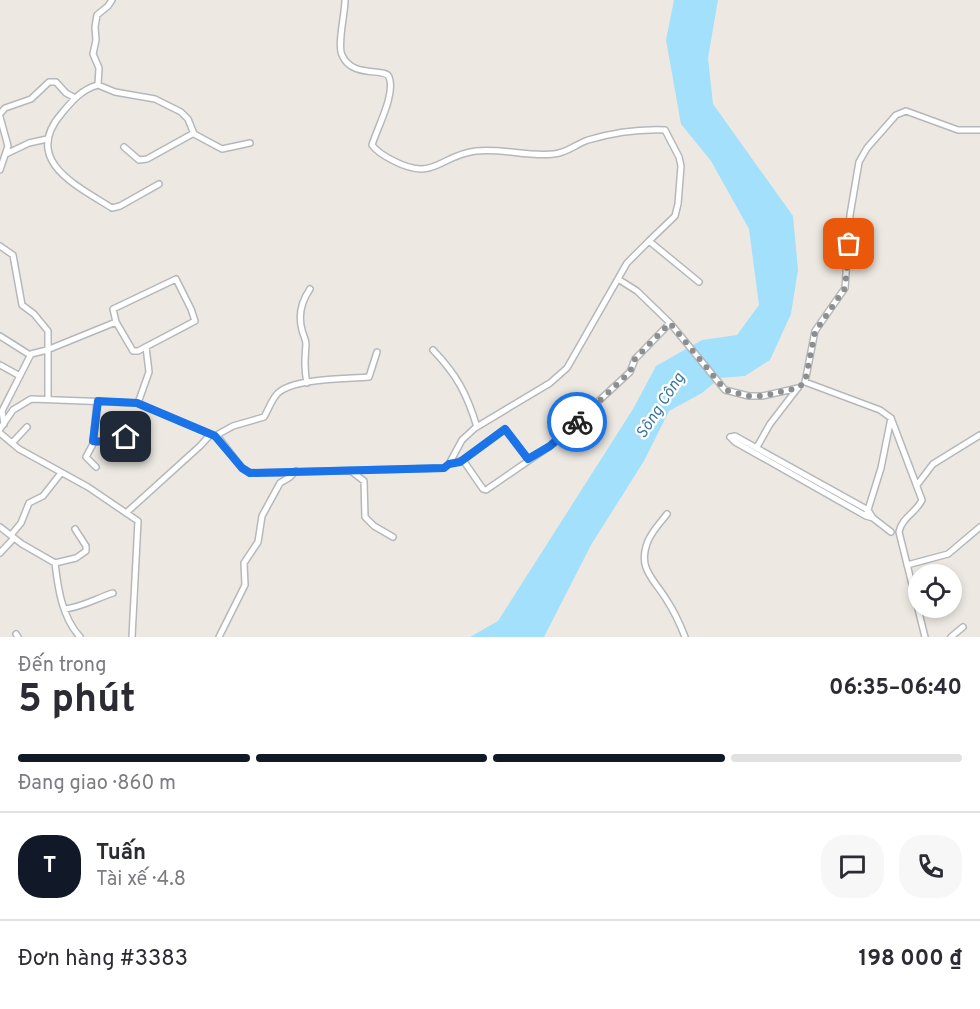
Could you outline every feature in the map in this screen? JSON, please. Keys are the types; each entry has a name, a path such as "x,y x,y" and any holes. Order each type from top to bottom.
{"street":[{"path":"98,85 99,71 93,54 96,39 95,27 97,15 112,0"},
{"path":"345,0 340,50 343,58 357,70 383,72 390,80 386,106 372,145 378,151 409,168 432,169 473,151 555,154 587,140 666,130 679,157 681,166 675,216 631,257 567,368 550,383 477,427 462,440 449,464"},
{"path":"0,170 8,142 0,115 5,108 31,99 45,84 53,81 75,98"},
{"path":"159,184 120,206 112,208 65,177 49,154 47,139 53,123 75,98 98,85 115,92 155,99 181,112 188,119 194,133 222,149 250,143"},
{"path":"757,447 770,424 805,382 815,332 845,288 850,215 859,162 867,148 896,115 906,111 958,130 980,130"},
{"path":"124,147 139,160 147,159 194,133"},
{"path":"6,154 29,143 47,139"},
{"path":"649,242 699,282"},
{"path":"0,246 14,255 22,305 34,314 48,331 48,399"},
{"path":"177,279 195,321 146,347 133,351 116,322 113,309 177,279"},
{"path":"618,279 638,291 670,323 723,388 749,396 762,396 798,388"},
{"path":"307,383 304,366 306,342 300,311 310,289"},
{"path":"2,426 2,411 30,355 116,322"},
{"path":"463,460 485,490 550,446 630,372 635,359 670,323"},
{"path":"0,336 30,355"},
{"path":"138,403 149,372 146,347"},
{"path":"433,350 453,372 465,391 477,427"},
{"path":"126,513 213,435 233,426 264,417 284,388 369,376 377,352"},
{"path":"0,364 20,376"},
{"path":"805,382 880,410 891,418 922,500 920,506 901,523 896,535"},
{"path":"2,426 13,410 31,399 138,403 213,435 242,468 250,473 444,468 463,460 505,429 528,459"},
{"path":"96,466 86,459 93,441 98,401"},
{"path":"867,513 881,468 891,418"},
{"path":"12,443 27,427"},
{"path":"93,441 101,443 114,438 126,437 132,432"},
{"path":"0,433 12,443 138,521 132,637"},
{"path":"916,482 933,464 980,435"},
{"path":"867,513 735,442 730,437 735,436 757,447 867,513 896,535 907,565 925,637"},
{"path":"350,470 364,481 365,517 374,526 393,537"},
{"path":"219,637 245,585 244,563 258,542 262,516 280,483 296,471"},
{"path":"0,554 21,523 28,503 42,496 61,473"},
{"path":"667,514 648,540 645,559 647,573 664,596 685,637"},
{"path":"0,527 55,563 76,558 86,550 86,546 75,529"},
{"path":"907,565 948,554 980,527"},
{"path":"55,563 58,592 72,628 80,637"},
{"path":"65,609 78,607 113,593"},
{"path":"951,637 963,627"}],"water":[{"name":"Sông Công","path":"674,0 718,0 708,58 713,104 793,216 798,270 791,314 770,360 745,376 720,378 702,393 669,411 644,461 591,545 544,637 470,637 498,621 633,409 656,366 702,340 737,335 759,305 749,229 711,161 681,124 666,40"}],"way so far":[{"path":"577,422 630,372 635,359 670,323 725,390 749,396 762,396 798,388 805,382 815,332 845,288 849,244"}],"route":[{"path":"126,437 121,436 101,443 93,441 98,401 137,403 218,437 242,468 250,473 444,468 449,464 460,462 505,429 528,459 550,446 577,422"}]}
